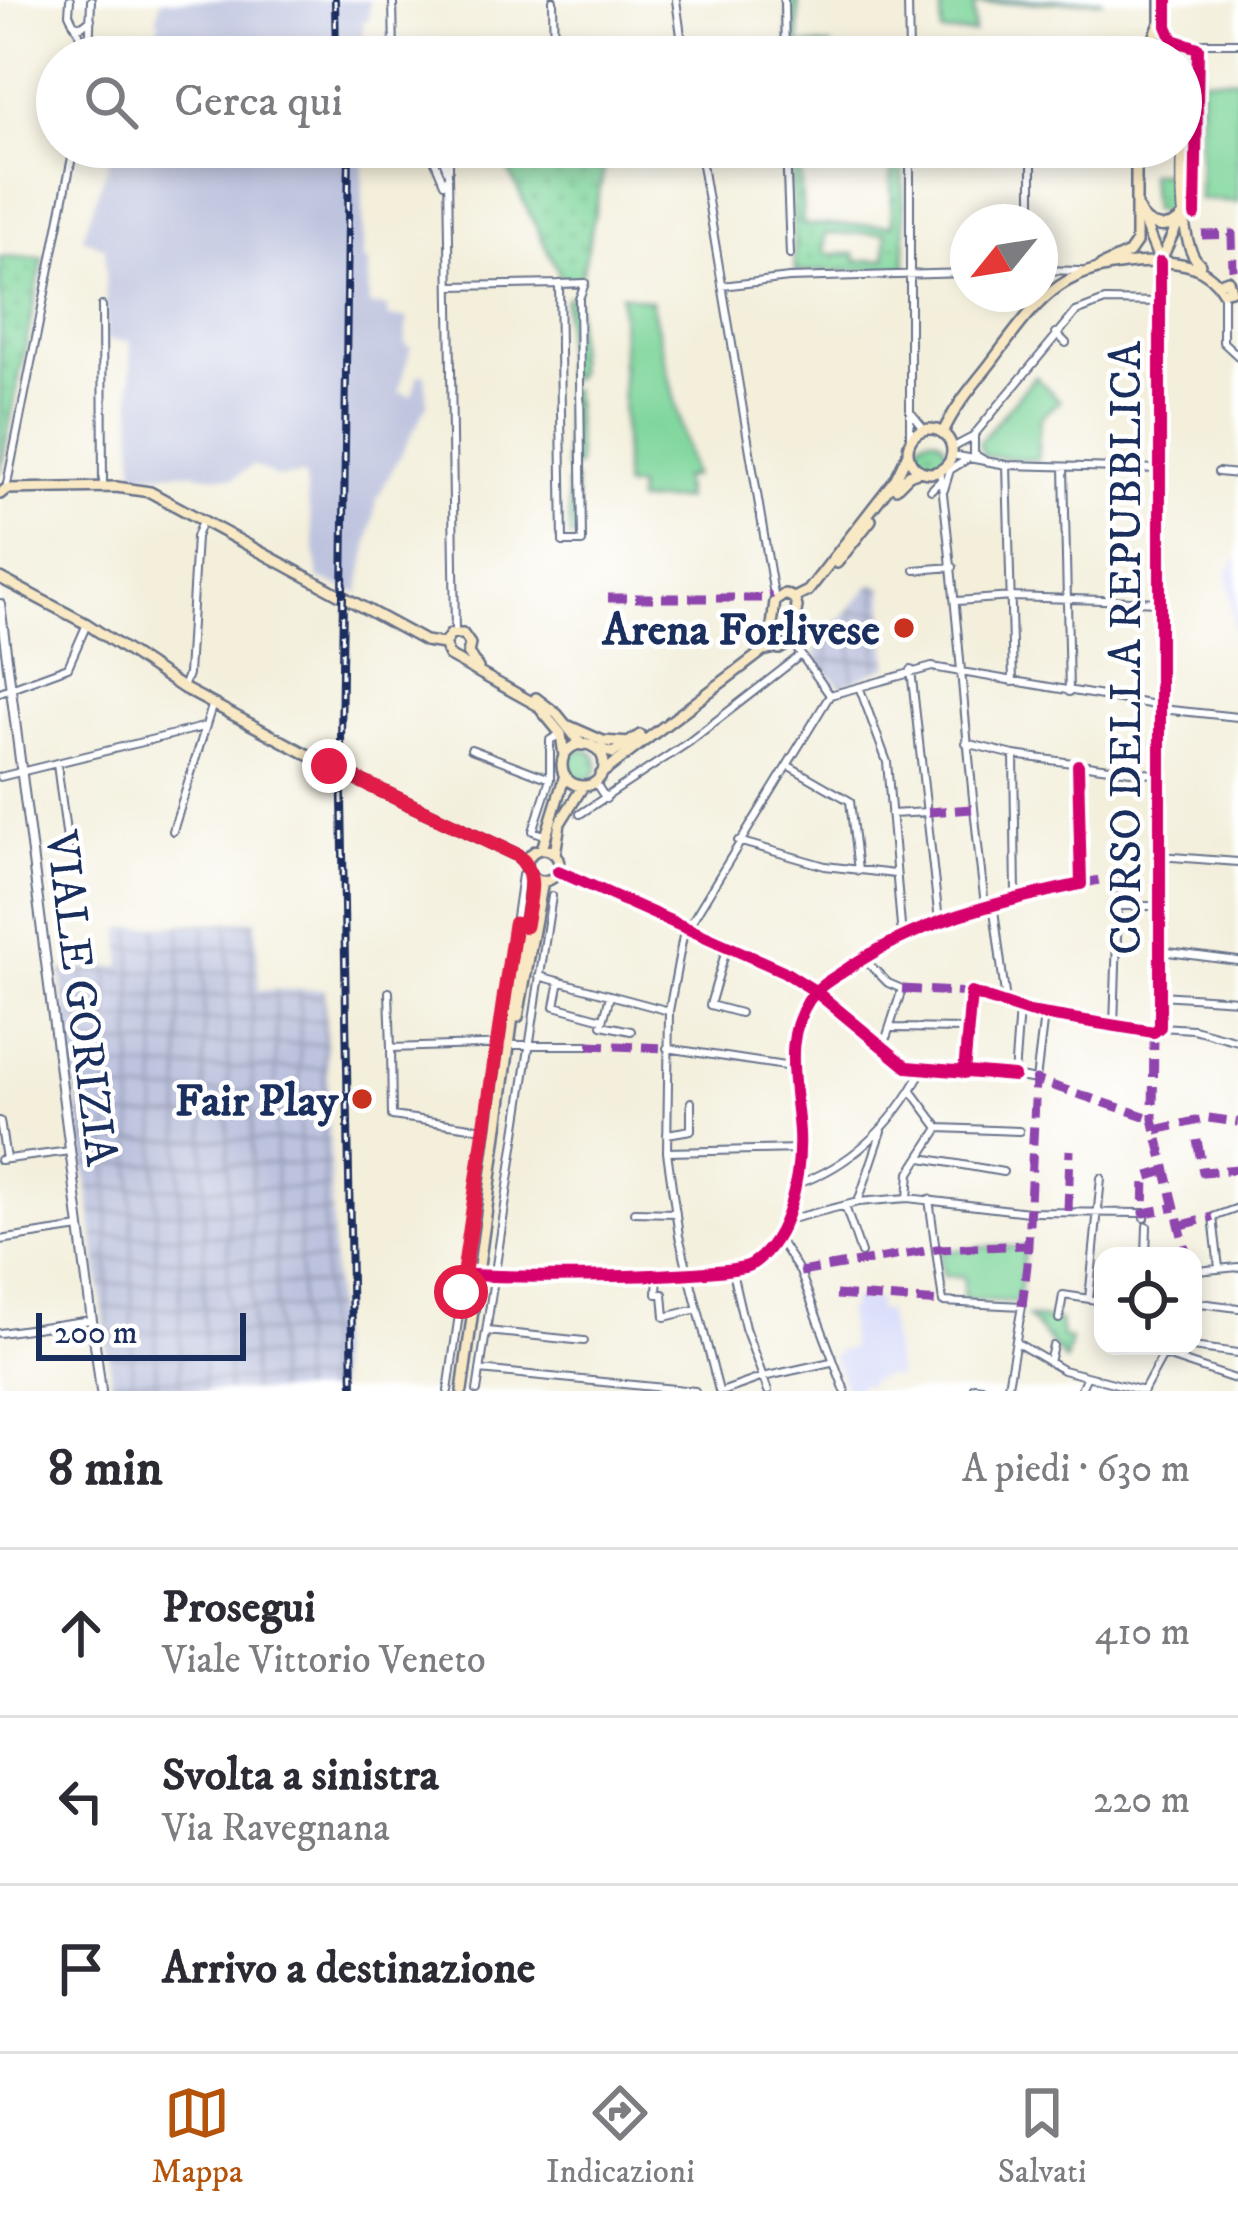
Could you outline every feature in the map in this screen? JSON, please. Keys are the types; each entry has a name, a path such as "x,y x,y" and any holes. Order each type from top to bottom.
{"main road":[{"path":"1155,36 1161,0"},
{"path":"1161,21 1168,36"},
{"path":"1058,286 1134,249 1140,212 1136,168"},
{"path":"1180,168 1180,219 1193,257 1229,286"},
{"path":"1140,212 1157,226 1180,219"},
{"path":"1140,212 1160,262"},
{"path":"1160,262 1180,219"},
{"path":"1091,270 1160,262 1191,264 1229,286"},
{"path":"943,433 1024,312"},
{"path":"564,756 587,746 613,753 779,644 796,602 896,478 909,448 957,407"},
{"path":"779,644 778,598 796,602 813,594 901,482 920,470 941,475 952,452 943,433 928,429"},
{"path":"909,448 920,470"},
{"path":"3,491 103,487 150,492 425,641 444,644"},
{"path":"3,578 87,624 183,688 329,766 517,855 531,874 520,925 524,973"},
{"path":"444,644 455,632 469,640 463,656"},
{"path":"444,644 446,654 463,656 542,701 562,729 602,759 598,778"},
{"path":"531,874 558,871 555,854 560,823 583,786 763,651 779,644"},
{"path":"562,729 630,743"},
{"path":"462,1391 507,1044 524,973 530,855 542,849 565,775 562,729"},
{"path":"565,775 583,786"},
{"path":"542,849 555,854"}],"street":[{"path":"69,14 70,0"},
{"path":"393,0 394,36"},
{"path":"553,0 554,36"},
{"path":"676,0 681,36"},
{"path":"784,0 785,36"},
{"path":"908,0 909,36"},
{"path":"91,36 92,1"},
{"path":"59,2 79,36"},
{"path":"74,24 86,25 92,16"},
{"path":"1202,43 1238,43"},
{"path":"3,491 70,168"},
{"path":"439,168 447,193"},
{"path":"445,168 448,173"},
{"path":"448,168 455,632"},
{"path":"702,168 778,598"},
{"path":"787,168 790,255"},
{"path":"909,448 910,168"},
{"path":"1032,168 1032,204"},
{"name":"CORSO DELLA REPUBBLICA","path":"1157,1030 1160,262"},
{"path":"1058,270 1091,270"},
{"path":"722,286 789,278 950,274"},
{"path":"450,286 585,283 579,299 582,542 563,542 559,284"},
{"path":"1229,286 1223,343 1238,356"},
{"path":"952,452 974,435 1069,317 1095,303 1161,302"},
{"path":"102,307 103,487"},
{"path":"1056,333 1066,344"},
{"path":"560,388 580,385"},
{"path":"911,411 928,429"},
{"path":"974,435 974,454 984,460"},
{"path":"952,452 1007,465 1161,469"},
{"path":"943,493 952,466 972,458"},
{"path":"1007,465 1013,682"},
{"path":"1064,467 1069,692"},
{"path":"1218,472 1238,474"},
{"path":"931,490 941,475"},
{"path":"941,475 958,601 966,743 1006,1002"},
{"path":"562,478 580,477"},
{"path":"183,688 188,674 196,537 202,521"},
{"path":"915,569 953,567"},
{"name":"VIALE GORIZIA","path":"3,578 5,690 20,772 100,1391"},
{"path":"958,601 1162,602"},
{"path":"5,690 68,667 87,624"},
{"path":"779,644 830,695"},
{"path":"580,814 800,661"},
{"path":"831,1361 722,1391 688,1273 667,1152 669,1011 687,929 830,695 932,667 1238,717"},
{"path":"911,670 939,921"},
{"path":"860,689 887,762 902,938"},
{"path":"173,831 213,703"},
{"path":"0,777 203,727"},
{"path":"547,836 533,831 550,778 550,740 562,729"},
{"path":"966,743 1014,755 1160,775"},
{"path":"471,749 550,778"},
{"path":"1014,755 1016,897"},
{"path":"56,764 69,855"},
{"path":"464,1274 496,1279 732,1272 756,1263 777,1237 800,1166 790,1067 796,1030 815,991 863,958 939,921 989,903 1081,884 1078,765"},
{"path":"789,766 850,801 858,871"},
{"path":"598,778 606,799"},
{"path":"891,814 928,812"},
{"path":"738,841 825,866 895,874"},
{"path":"1159,856 1238,862"},
{"path":"558,871 783,971 815,991 907,1067 1036,1080 1044,1015"},
{"path":"448,1391 485,1129 524,973 552,896"},
{"path":"1114,1026 1118,906 1159,905"},
{"path":"727,946 710,1005 740,1013"},
{"path":"1160,951 1238,961"},
{"path":"863,958 888,983 902,989 883,1048"},
{"path":"524,973 669,1011"},
{"path":"477,1391 528,1045 524,973"},
{"path":"560,981 555,1006 603,1018"},
{"path":"389,992 392,1116 485,1129"},
{"path":"964,1073 970,993 1044,1015 1114,1026 1192,1029 1238,1041"},
{"path":"1160,995 1238,1000"},
{"path":"610,996 602,1025 631,1031"},
{"path":"1014,1076 1019,1009"},
{"path":"892,1028 967,1029"},
{"path":"392,1048 588,1046"},
{"path":"667,1048 790,1067"},
{"path":"794,1186 850,1159 883,1128 922,1071"},
{"path":"911,1090 939,1128"},
{"path":"667,1134 691,1130 691,1102"},
{"path":"0,1121 3,1160 70,1150"},
{"path":"858,1202 883,1128"},
{"path":"939,1128 1019,1131"},
{"path":"908,1198 910,1173 939,1128"},
{"path":"667,1152 799,1149"},
{"path":"922,1158 1003,1172"},
{"path":"1089,1299 1101,1178"},
{"path":"783,1221 858,1202 929,1199 1028,1212 1145,1219 1146,1247"},
{"path":"929,1199 943,1302 1022,1306 1013,1370 1005,1391 974,1387 972,1391"},
{"path":"845,1206 861,1253"},
{"path":"1219,1268 1213,1217 1238,1208"},
{"path":"634,1212 676,1213"},
{"path":"0,1240 80,1228"},
{"path":"777,1237 800,1272 845,1391"},
{"path":"1202,1270 1238,1267"},
{"path":"732,1272 768,1391"},
{"path":"658,1274 657,1294 663,1294 665,1317 698,1310"},
{"path":"1059,1319 1063,1295 1094,1299"},
{"path":"1202,1303 1238,1308"},
{"path":"0,1333 91,1320"},
{"path":"487,1331 584,1341"},
{"path":"1017,1343 1064,1370 1144,1391 1163,1355 1238,1380"},
{"path":"1049,1362 1053,1346"},
{"path":"1202,1348 1238,1353"},
{"path":"480,1370 695,1391"},
{"path":"1080,1391 1086,1378"}],"shaded area":[{"path":"161,0 369,0 363,36 150,36 160,21 156,20"},
{"path":"107,168 363,168 363,261 368,262 369,305 387,307 388,317 408,318 405,345 411,347 399,392 412,396 418,374 425,374 428,404 377,499 359,593 319,579 304,475 278,478 253,465 234,478 186,472 134,474 130,341 106,340 105,247 82,238"},
{"path":"1238,557 1238,663 1227,572"},
{"path":"873,583 883,588 888,666 841,686 818,664 816,650"},
{"path":"256,920 259,990 325,989 337,1391 113,1391 61,971 122,966 121,928"},
{"path":"851,1298 877,1300 878,1311 887,1311 898,1378 888,1375 869,1381 869,1386 861,1383 856,1391 847,1391 832,1355 851,1349 846,1309 851,1309"}],"green space":[{"path":"788,0 798,0 799,36 789,36"},
{"path":"915,0 1104,0 974,4 974,33 942,33 941,4 915,4"},
{"path":"1202,78 1238,79 1238,202 1199,199"},
{"path":"507,168 604,169 581,279 562,280"},
{"path":"791,168 800,168 803,225 892,225 891,168 902,168 906,268 795,272","holes":["886,233 886,259 856,261 855,254 825,254 825,234"]},
{"path":"1149,173 1174,173 1174,207 1168,213 1152,210"},
{"path":"0,257 43,258 0,473"},
{"path":"621,294 651,301 693,476 682,478 685,499 637,502 637,487 624,487"},
{"path":"569,296 576,301 576,374 571,380 564,375 565,300"},
{"path":"1035,376 1060,401 1040,418 1037,460 984,456 979,443"},
{"path":"573,389 578,465 569,471 565,392"},
{"path":"931,437 946,452 931,467 916,452"},
{"path":"575,481 578,536 570,538 567,484"},
{"path":"583,750 594,754 598,765 594,776 583,780 572,776 568,765 572,754"},
{"path":"1025,1247 1018,1302 963,1299 964,1277 943,1276 940,1252"},
{"path":"1028,1317 1060,1321 1062,1338 1071,1340 1066,1361"}],"railway":[{"path":"335,0 336,36"},
{"path":"349,168 341,745 353,1391"}],"marked path":[{"path":"1202,235 1232,234 1233,270"},
{"path":"608,598 764,598 772,594"},
{"path":"928,812 972,809"},
{"path":"1081,884 1118,876 1118,906"},
{"path":"902,989 971,993"},
{"path":"1154,1032 1153,1119 1185,1247"},
{"path":"588,1045 667,1048"},
{"path":"1022,1306 1036,1080 1153,1119"},
{"path":"1156,1130 1208,1118 1238,1122"},
{"path":"1197,1140 1203,1172 1238,1169"},
{"path":"1068,1211 1070,1150"},
{"path":"1165,1171 1145,1177 1144,1213 1176,1207"},
{"path":"1182,1225 1213,1217"},
{"path":"800,1272 937,1249 1027,1245"},
{"path":"836,1295 943,1302"}],"cycle path":[{"path":"1167,0 1171,36"},
{"path":"1195,215 1196,168"},
{"path":"964,1073 971,993 1029,1012 1154,1032 1160,1027 1160,262"},
{"path":"463,1274 661,1275 752,1264 776,1239 795,1186 799,1132 793,1060 804,1008 825,983 928,926 1081,884 1078,765"},
{"path":"558,871 783,971 815,991 907,1067 1014,1076"}],"place":[{"name":"Arena Forlivese","path":"904,628"},
{"name":"Fair Play","path":"362,1099"}],"route":[{"path":"329,766 517,855 532,877 525,926 515,924 461,1292"}]}
